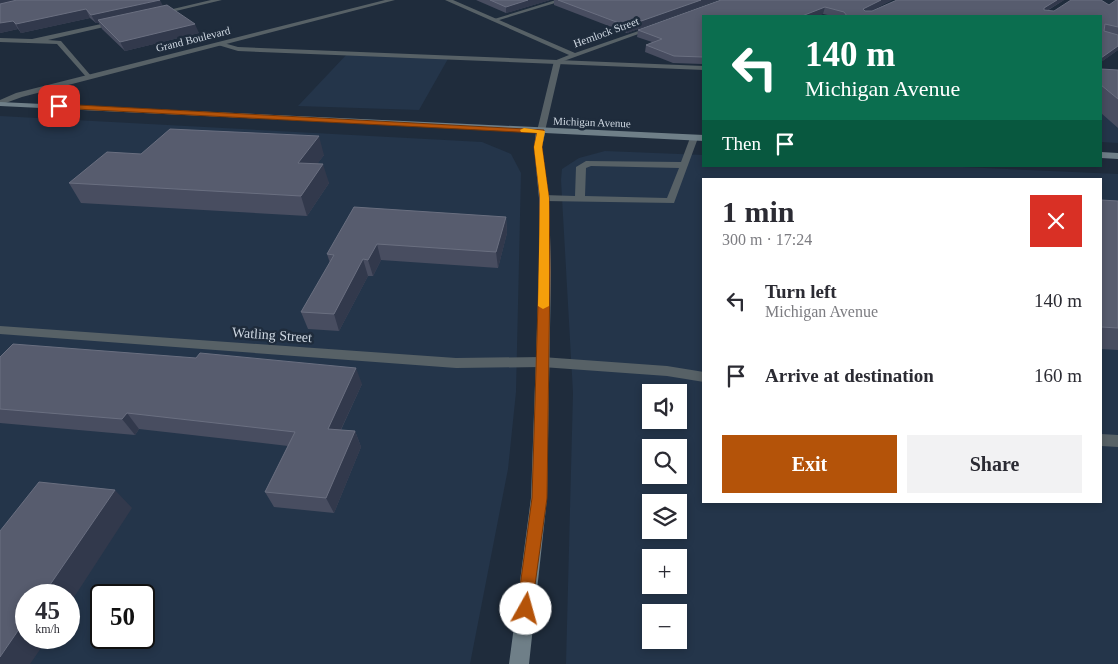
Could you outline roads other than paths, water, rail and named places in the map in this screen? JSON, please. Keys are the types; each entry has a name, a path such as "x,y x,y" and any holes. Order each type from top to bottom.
{"main road":[{"name":"Michigan Avenue","path":"0,103 699,138"},
{"path":"519,664 540,498 544,198 538,147 541,131"},
{"path":"1102,155 1118,156"}],"street":[{"path":"154,14 219,0"},
{"name":"Grand Boulevard","path":"0,103 19,95 392,0"},
{"path":"448,0 575,55"},
{"path":"494,20 562,0"},
{"path":"32,41 126,21"},
{"name":"Hemlock Street","path":"558,61 657,26"},
{"path":"0,40 59,42 88,78"},
{"path":"220,44 238,49 702,68"},
{"path":"541,131 558,61"},
{"path":"544,198 671,201 684,165 699,138"},
{"path":"580,198 581,167 588,163 684,165"},
{"name":"Watling Street","path":"0,330 456,363 542,362 667,372 702,378"},
{"path":"1102,440 1118,441"}]}
